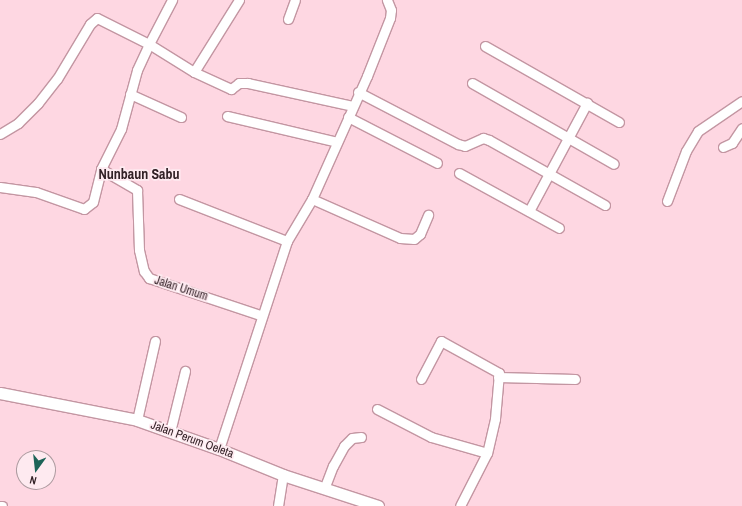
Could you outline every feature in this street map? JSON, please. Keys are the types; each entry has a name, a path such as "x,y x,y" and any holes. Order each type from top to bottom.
{"street":[{"path":"0,186 36,192 84,209 93,202 101,169 121,129 137,70 172,0"},
{"path":"194,72 239,0"},
{"path":"288,19 295,0"},
{"path":"219,449 235,404 260,315 285,250 286,241 312,199 390,18 391,10 387,0"},
{"path":"0,134 18,123 38,103 57,79 90,24 97,18 150,44 213,83 224,85 231,89 239,84 261,85 353,106"},
{"path":"485,46 619,122"},
{"path":"472,83 614,164"},
{"path":"358,92 458,144 465,146 483,138 489,140 604,205"},
{"path":"130,94 181,116"},
{"path":"668,201 686,151 698,131 742,101"},
{"path":"529,211 586,103"},
{"path":"227,116 337,142"},
{"path":"348,118 437,163"},
{"path":"723,147 732,143 742,128"},
{"name":"Jalan Umum","path":"101,169 137,190 139,250 144,271 149,278 260,315"},
{"path":"459,173 559,228"},
{"path":"179,199 286,241"},
{"path":"312,199 400,238 414,238 420,234 428,215"},
{"path":"421,379 441,341 499,373 495,419 487,453 460,506"},
{"path":"136,420 155,342"},
{"path":"170,432 185,371"},
{"path":"498,377 575,379"},
{"name":"Jalan Perum Oeleta","path":"0,393 136,420 219,449 283,475 378,506"},
{"path":"377,410 431,437 487,453"},
{"path":"324,489 332,466 344,446 352,438 361,437"},
{"path":"278,506 283,475"}],"district":[{"name":"Nunbaun Sabu","path":"139,174"}]}
